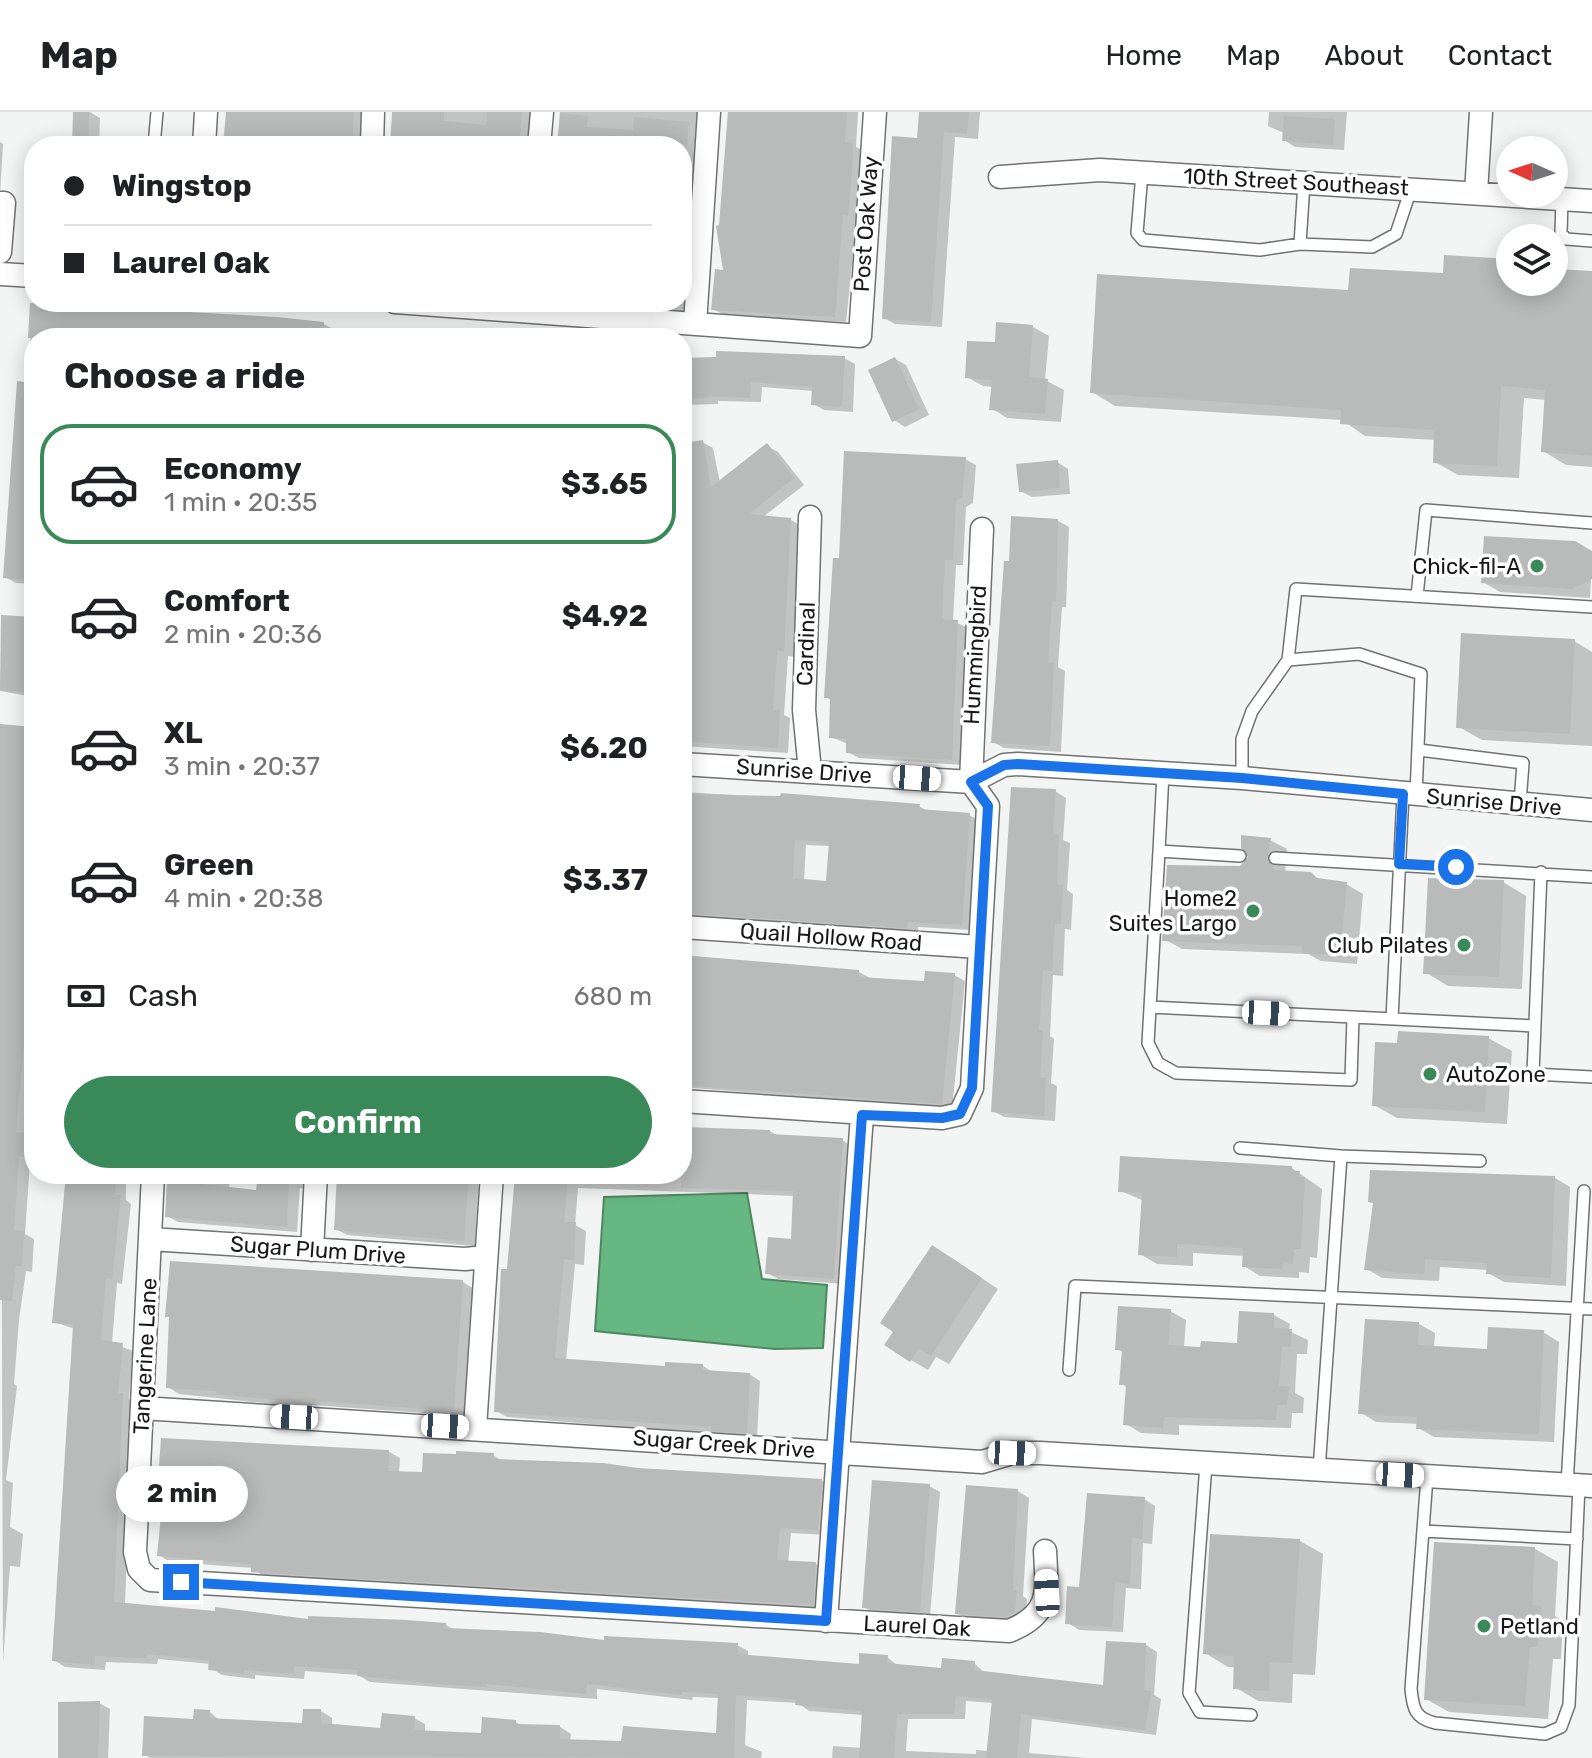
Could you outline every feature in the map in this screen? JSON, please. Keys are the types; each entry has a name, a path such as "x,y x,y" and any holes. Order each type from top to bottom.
{"street":[{"path":"205,136 206,112"},
{"path":"372,136 373,112"},
{"path":"540,136 542,112"},
{"path":"576,312 695,324 709,112"},
{"name":"Post Oak Way","path":"695,324 860,336 875,112"},
{"path":"1476,193 1481,112"},
{"name":"10th Street Southeast","path":"1000,177 1100,170 1496,194"},
{"name":"10th Street Southeast","path":"1568,199 1592,201"},
{"path":"0,252 2,203"},
{"path":"0,274 24,275"},
{"name":"Cardinal","path":"810,517 804,710 810,771"},
{"name":"Hummingbird","path":"971,782 982,529"},
{"name":"Sunrise Drive","path":"692,765 971,782 1004,765 1018,764 1242,778 1592,810"},
{"path":"692,1102 862,1115 942,1118 960,1114 972,1088 988,806 971,782"},
{"name":"Quail Hollow Road","path":"692,928 979,947"},
{"path":"826,1621 862,1115"},
{"name":"Tangerine Lane","path":"150,1580 139,1569 135,1552 153,1184"},
{"path":"312,1250 315,1184"},
{"path":"475,1428 491,1184"},
{"name":"Sugar Plum Drive","path":"150,1239 465,1259 486,1257"},
{"name":"Sugar Creek Drive","path":"142,1408 982,1462 1012,1453 1580,1485"},
{"name":"Laurel Oak","path":"150,1580 1009,1631 1027,1624 1040,1611 1047,1593 1045,1551"}],"lane":[{"path":"155,136 157,112"},
{"path":"1142,173 1137,233 1143,240 1260,250 1300,244 1372,247 1396,234 1411,189"},
{"path":"1300,244 1304,183"},
{"path":"1562,208 1561,233 1566,239 1592,241"},
{"path":"1417,596 1426,510 1592,523"},
{"path":"1242,778 1242,739 1252,711 1288,660 1296,589 1592,607"},
{"path":"1288,660 1359,654 1421,674 1419,750 1399,864 1392,1019"},
{"path":"1419,750 1523,763 1520,803"},
{"path":"1163,773 1148,1043 1158,1063 1176,1073 1351,1080 1353,1017"},
{"path":"1159,851 1240,856"},
{"path":"1275,858 1592,877"},
{"path":"1541,872 1533,1074 1592,1077"},
{"path":"1150,1007 1535,1026"},
{"path":"1240,1148 1341,1156 1480,1161"},
{"path":"1319,1470 1341,1156"},
{"path":"1427,1477 1411,1689 1413,1709 1420,1719 1435,1723 1545,1734 1561,1727 1569,1705 1580,1485 1579,1309 1584,1191"},
{"path":"1069,1370 1075,1286 1592,1309"},
{"path":"1206,1464 1189,1693 1200,1712 1251,1715"},
{"path":"1423,1531 1577,1539"}],"shaded area":[{"path":"747,1193 762,1279 827,1285 823,1348 775,1349 595,1331 604,1197"}],"building":[{"path":"73,112 89,112 88,136 72,136"},
{"path":"226,112 354,112 353,136 224,136"},
{"path":"392,112 444,112 444,121 486,125 487,112 522,112 520,136 391,136"},
{"path":"728,112 847,112 845,142 853,143 852,171 848,216 843,215 835,317 711,310 715,269 723,270 716,226 719,225"},
{"path":"919,112 969,112 967,134 944,132 931,322 882,319 892,136 917,138"},
{"path":"560,113 588,116 587,127 633,130 634,117 689,122 688,136 558,136"},
{"path":"1284,116 1335,119 1333,145 1282,141"},
{"path":"1444,255 1496,258 1496,296 1568,296 1568,270 1592,271 1592,456 1541,452 1545,390 1501,386 1497,466 1433,463 1434,430 1340,424 1341,410 1090,393 1097,274 1348,290 1350,268 1443,273"},
{"path":"29,312 189,312 324,322 324,328 29,328"},
{"path":"996,322 1033,325 1029,377 1048,379 1045,414 989,410 992,380 965,378 967,341 995,342"},
{"path":"716,351 845,356 842,407 811,405 812,387 751,382 750,398 708,396 692,399 692,358 716,357"},
{"path":"895,357 919,409 892,422 868,370"},
{"path":"17,381 24,382 24,579 3,578"},
{"path":"703,440 711,487 767,443 794,478 749,514 791,518 784,652 777,651 773,710 780,710 778,748 692,742 692,442"},
{"path":"844,451 966,457 962,497 956,501 953,560 945,560 942,619 958,620 952,760 846,753 846,739 829,738 830,698 824,698 833,558 839,558"},
{"path":"1058,460 1060,488 1019,492 1016,464"},
{"path":"1011,516 1058,519 1056,602 1052,602 1048,662 1054,663 1050,746 991,743 1004,561 1009,561"},
{"name":"Chick-fil-A","path":"1484,536 1575,541 1592,551 1592,579 1572,589 1481,583"},
{"path":"1,615 24,616 24,692 0,690"},
{"path":"1461,633 1575,639 1570,734 1456,728"},
{"path":"0,724 24,726 24,1045 16,1132 24,1133 24,1157 19,1157 14,1230 24,1231 22,1266 16,1266 12,1301 0,1300"},
{"path":"1011,787 1056,789 1053,834 1059,835 1057,885 1063,885 1061,924 1055,924 1052,971 1043,970 1039,1030 1043,1030 1040,1078 1046,1078 1044,1116 991,1112"},
{"path":"781,793 920,804 919,809 970,813 962,925 908,922 907,928 692,914 692,794 780,796","holes":["795,840 829,842 826,881 793,878"]},
{"name":"Home2 Suites Largo","path":"1241,835 1271,838 1267,858 1275,870 1311,872 1317,878 1347,882 1340,955 1302,953 1302,946 1162,941 1167,865 1240,866 1248,857 1241,848"},
{"path":"1428,878 1504,880 1499,977 1423,974"},
{"path":"692,956 859,970 859,977 924,981 925,971 955,973 942,1104 692,1086"},
{"name":"AutoZone","path":"1398,1031 1489,1036 1485,1112 1372,1106 1375,1042 1397,1043"},
{"path":"692,1127 770,1130 770,1134 843,1138 834,1279 765,1274 768,1237 791,1239 793,1191 681,1188 681,1184 692,1184"},
{"path":"1120,1156 1292,1166 1292,1171 1300,1171 1299,1177 1305,1177 1301,1249 1294,1249 1293,1264 1283,1263 1282,1269 1242,1267 1243,1248 1177,1244 1177,1257 1138,1255 1142,1193 1118,1192"},
{"path":"1370,1170 1555,1176 1551,1278 1486,1274 1487,1263 1425,1259 1424,1274 1364,1270 1373,1203 1368,1202"},
{"path":"65,1184 116,1184 115,1195 121,1195 112,1279 106,1278 101,1340 123,1343 118,1393 123,1393 114,1602 215,1611 215,1607 308,1619 308,1616 446,1623 446,1628 540,1632 604,1640 604,1636 738,1643 738,1654 859,1664 859,1653 888,1655 887,1663 941,1668 942,1658 975,1661 974,1670 1103,1685 1106,1641 1146,1643 1144,1690 1151,1691 1145,1730 1021,1714 1017,1758 986,1758 992,1699 956,1696 954,1714 897,1714 894,1758 859,1758 862,1711 795,1705 796,1699 736,1695 734,1758 142,1756 144,1716 193,1719 194,1709 210,1710 209,1718 302,1723 303,1709 321,1709 321,1723 380,1728 382,1713 415,1716 414,1730 481,1733 482,1717 516,1720 516,1724 560,1725 560,1739 621,1741 623,1726 716,1733 718,1694 682,1692 682,1695 587,1684 586,1694 357,1676 358,1670 294,1666 294,1674 244,1670 244,1674 208,1670 209,1660 147,1654 147,1658 95,1656 95,1665 52,1661 73,1325 52,1323"},
{"path":"167,1184 203,1184 256,1190 257,1184 289,1184 287,1227 165,1217"},
{"path":"336,1184 468,1184 464,1241 334,1230"},
{"path":"514,1184 567,1184 564,1222 576,1222 574,1260 564,1259 555,1358 665,1366 665,1362 703,1364 703,1370 750,1373 747,1433 711,1431 711,1427 494,1412 501,1269 507,1269"},
{"path":"932,1245 982,1278 931,1356 919,1348 910,1362 884,1345 893,1332 880,1323"},
{"path":"170,1261 463,1280 454,1411 301,1400 301,1403 216,1394 217,1391 166,1388 169,1317 165,1317"},
{"path":"1118,1306 1171,1309 1168,1345 1200,1347 1201,1341 1237,1343 1239,1311 1274,1313 1274,1328 1292,1329 1291,1347 1282,1346 1279,1386 1289,1387 1287,1405 1277,1405 1276,1420 1164,1417 1163,1428 1123,1425 1126,1385 1119,1385 1122,1350 1115,1350"},
{"path":"1365,1319 1419,1322 1418,1345 1487,1349 1488,1327 1544,1330 1539,1434 1416,1429 1417,1417 1358,1414"},
{"path":"161,1438 389,1450 388,1471 422,1472 423,1453 456,1454 456,1451 494,1453 493,1459 603,1463 638,1468 822,1479 818,1530 780,1528 777,1560 816,1562 813,1605 251,1572 251,1564 157,1556 163,1494 157,1493"},
{"path":"872,1480 930,1484 920,1612 862,1608"},
{"path":"966,1485 1018,1489 1013,1590 1017,1590 1015,1612 1006,1617 955,1614"},
{"path":"1087,1493 1145,1497 1142,1539 1132,1538 1130,1584 1115,1583 1112,1627 1065,1624 1067,1586 1079,1587"},
{"path":"1210,1534 1300,1539 1292,1663 1270,1662 1269,1691 1233,1689 1234,1656 1203,1654"},
{"name":"Petland","path":"1434,1542 1535,1547 1532,1605 1541,1606 1538,1647 1530,1647 1525,1706 1424,1700"},
{"path":"100,1701 98,1758 58,1758 58,1702"}],"place":[{"name":"Chick-fil-A","path":"1537,566"},
{"name":"Home2 Suites Largo","path":"1253,911"},
{"name":"Club Pilates","path":"1464,945"},
{"name":"AutoZone","path":"1430,1074"},
{"name":"Petland","path":"1484,1626"}],"route":[{"path":"181,1582 826,1621 862,1115 942,1118 960,1114 972,1088 988,806 982,793 971,782 1004,765 1018,764 1242,778 1403,794 1399,864 1456,867"}]}
